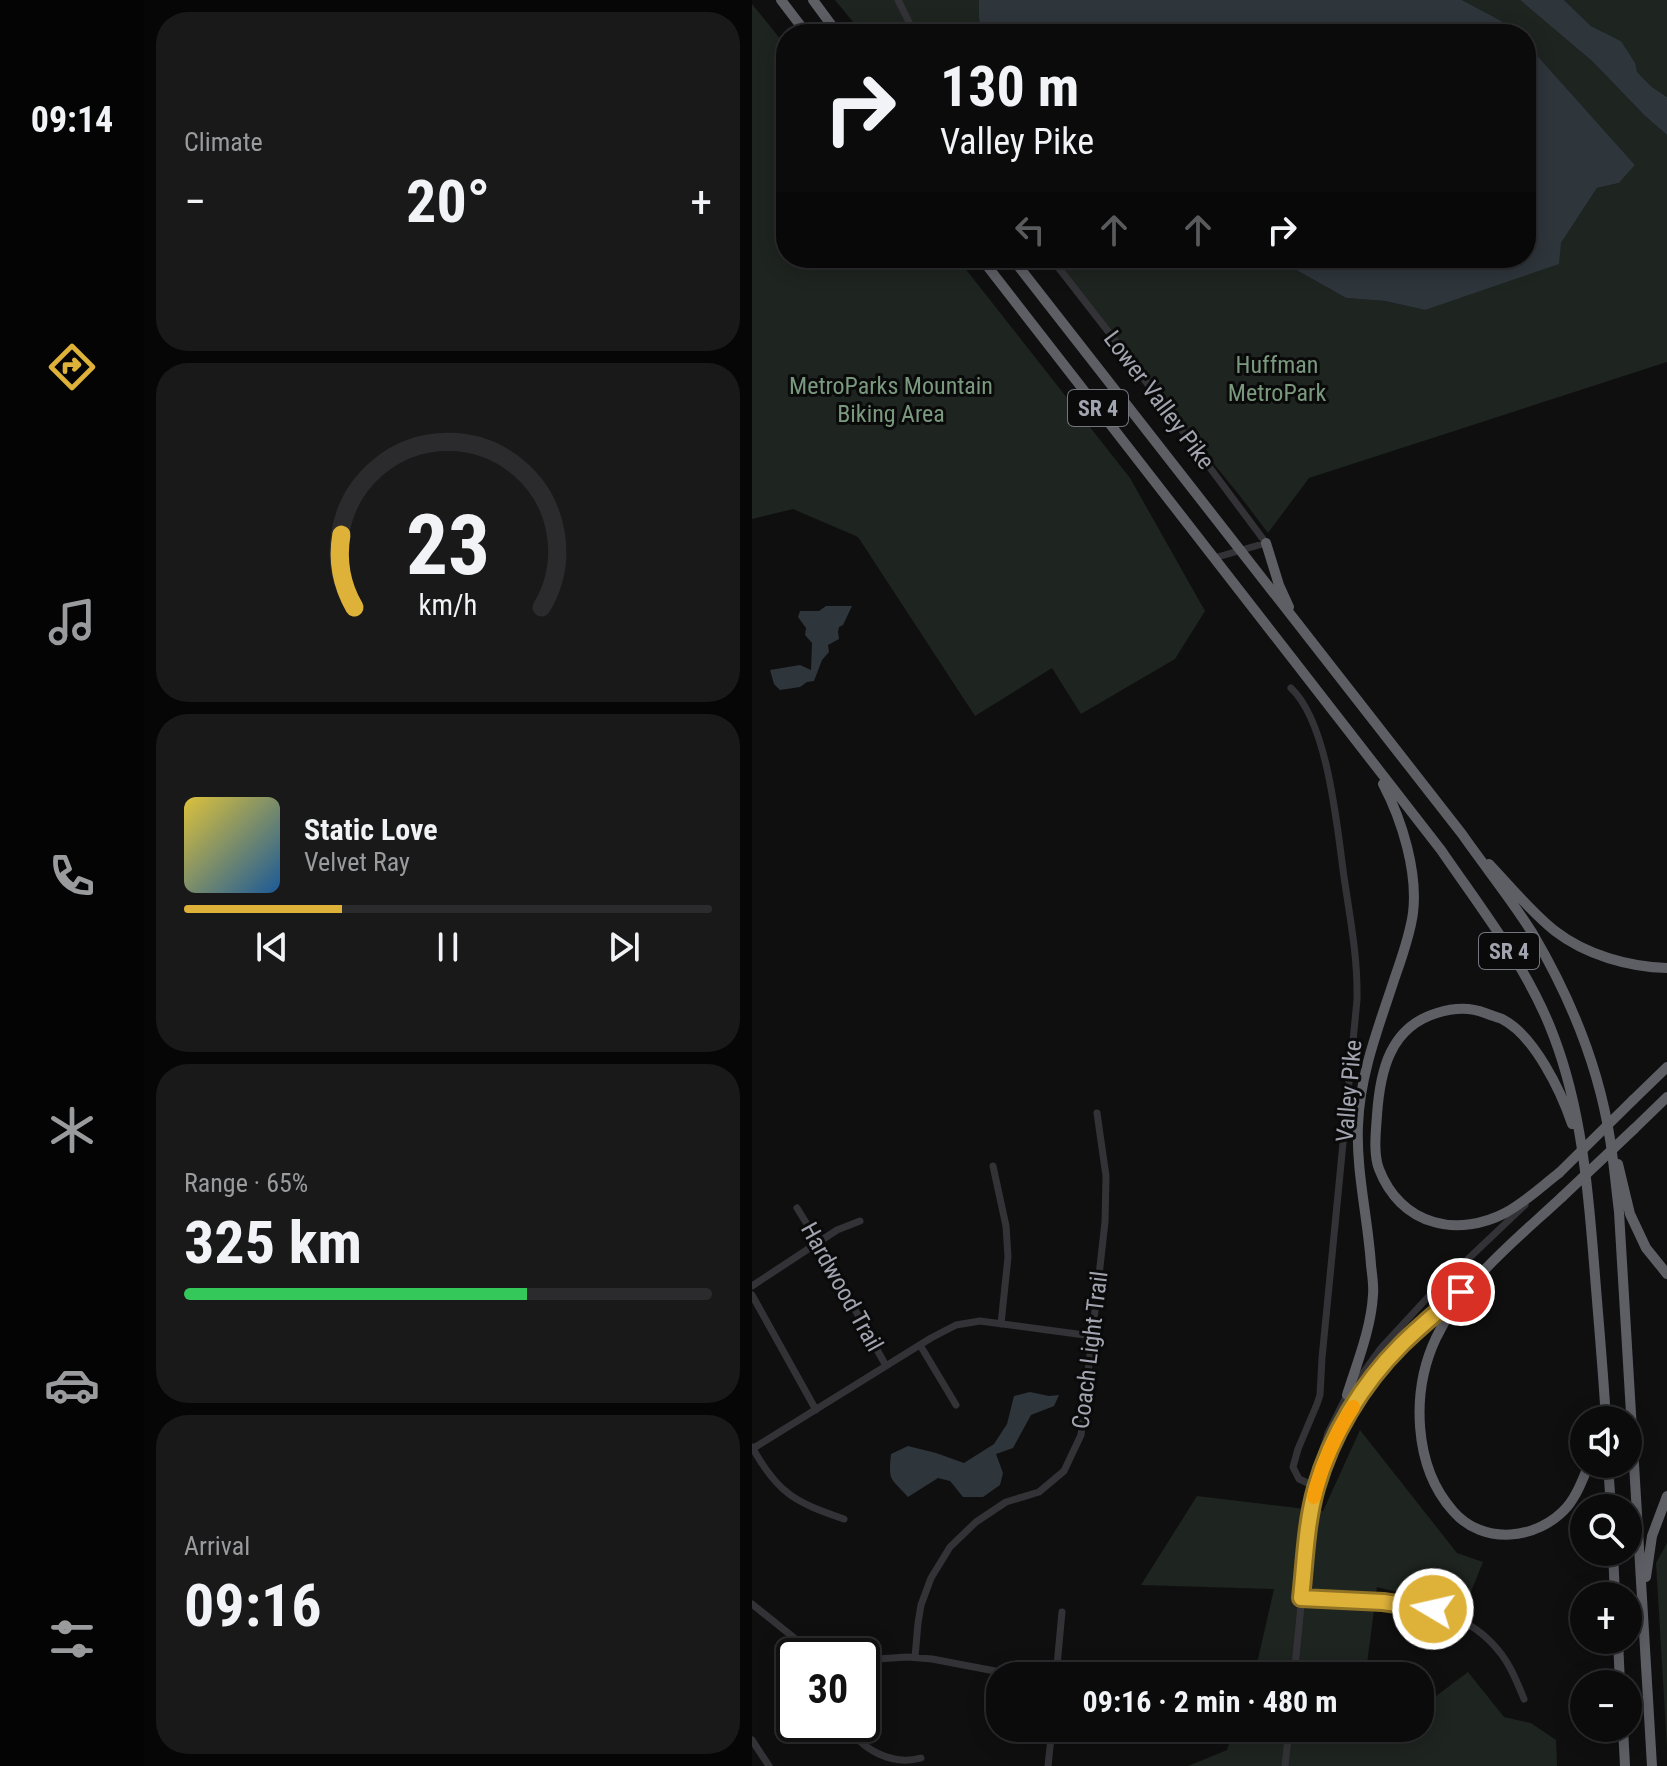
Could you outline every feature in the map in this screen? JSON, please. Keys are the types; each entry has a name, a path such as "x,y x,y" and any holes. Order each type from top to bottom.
{"highway":[{"path":"781,0 799,24"},
{"path":"813,0 831,24"},
{"name":"SR 4","path":"989,268 1441,850 1534,991 1554,1036 1578,1125 1589,1198 1605,1406"},
{"name":"SR 4","path":"1020,268 1462,834 1532,933 1562,988 1596,1077 1610,1138 1619,1212 1652,1766"},
{"path":"1266,543 1294,620"},
{"path":"1347,1395 1368,1326 1373,1293 1360,1172 1358,1127 1361,1093 1367,1060 1413,912 1413,881 1407,848 1399,819 1373,764"},
{"path":"1462,834 1533,911 1557,932 1586,949 1617,961 1667,968"},
{"path":"1584,1167 1564,1099 1526,1039 1504,1020 1474,1009 1447,1010 1422,1017 1403,1033 1390,1053 1380,1081 1375,1134 1378,1167 1391,1193 1421,1218 1461,1226 1507,1212 1559,1173 1633,1100 1667,1067"},
{"path":"1583,1478 1565,1509 1542,1526 1519,1534 1492,1534 1466,1523 1443,1498 1428,1465 1419,1401 1422,1382 1437,1335 1455,1305 1481,1273 1667,1100"},
{"path":"1610,1138 1630,1214 1646,1248 1667,1274"},
{"path":"1600,1406 1603,1376"},
{"path":"1644,1639 1646,1570 1652,1536 1667,1496"},
{"path":"1624,1742 1625,1766"}],"street":[{"path":"898,0 910,24"},
{"name":"Lower Valley Pike","path":"1059,268 1266,543"},
{"path":"1214,558 1266,543"},
{"name":"Valley Pike","path":"1291,688 1309,714 1325,758 1358,964 1320,1395 1293,1467 1299,1479 1316,1487"},
{"name":"Coach Light Trail","path":"915,1657 921,1605 931,1578 950,1547 976,1522 1006,1502 1039,1492 1064,1471 1081,1435 1105,1222 1106,1176 1097,1113"},
{"path":"993,1166 1006,1226 1008,1257 1001,1324"},
{"path":"1295,1662 1308,1535 1321,1458 1328,1433 1347,1395 1381,1348 1429,1296 1559,1173"},
{"name":"Hardwood Trail","path":"797,1208 886,1366"},
{"path":"752,1286 837,1230 860,1221"},
{"path":"1316,1487 1344,1420 1365,1387 1399,1346 1481,1273"},
{"path":"752,1295 816,1410"},
{"path":"844,1519 805,1505 783,1491 752,1449 956,1325 980,1321 1092,1336"},
{"path":"920,1345 956,1405"},
{"path":"1301,1598 1383,1602 1421,1606 1446,1613 1490,1640 1506,1660 1524,1699"},
{"path":"752,1604 794,1638"},
{"path":"1057,1662 1062,1612"},
{"path":"880,1659 915,1657 986,1670"},
{"path":"752,1740 769,1766"},
{"path":"861,1742 879,1756 895,1762 914,1762 921,1758"},
{"path":"1048,1766 1051,1742"},
{"path":"1285,1766 1288,1742"}],"green space":[{"path":"835,0 979,0 981,24 855,24"},
{"name":"Huffman MetroPark","path":"1462,0 1520,0 1592,61 1667,135 1667,362 1309,478 1268,533 1054,268 1293,268 1346,298 1385,301 1425,310 1510,268 1536,268 1536,255 1561,243 1597,188 1619,183 1635,165 1536,54 1536,24 1507,24"},
{"path":"1564,0 1667,0 1667,97 1639,74 1621,41 1591,26"},
{"name":"MetroParks Mountain Biking Area","path":"752,4 776,34 776,268 965,268 1130,478 1205,611 1175,659 1081,714 1052,668 975,716 858,537 793,509 752,519"},
{"path":"1360,1430 1457,1553 1483,1562 1464,1609 1377,1587 1367,1662 1257,1662 1274,1589 1141,1585 1197,1496 1323,1511"},
{"path":"1667,1543 1667,1748 1656,1563"},
{"path":"1468,1672 1504,1717 1531,1723 1556,1740 1557,1766 1188,1766 1227,1750 1230,1742 1434,1742 1434,1698"}],"shaded area":[{"path":"979,0 1462,0 1507,24 981,24"},
{"path":"1520,0 1564,0 1591,26 1621,41 1639,74 1667,97 1667,135 1592,61"},
{"path":"1536,54 1635,165 1619,183 1597,188 1561,243 1559,264 1425,310 1385,301 1346,298 1293,268 1536,268"},
{"path":"826,606 852,606 839,627 839,639 828,645 829,652 822,660 814,681 780,690 774,684 770,670 800,665 811,670 812,643 798,617 800,611 819,611"},
{"path":"1030,1392 1059,1395 1054,1406 1031,1415 1013,1448 996,1454 1003,1473 1000,1485 983,1497 963,1497 950,1481 938,1478 908,1497 892,1479 891,1454 908,1446 964,1463 994,1444 1007,1424 1014,1396"}],"slow traffic":[{"path":"1314,1497 1329,1454 1353,1407"}],"route":[{"path":"1433,1609 1383,1602 1301,1598 1316,1487 1344,1420 1365,1387 1399,1346 1461,1292"}]}
